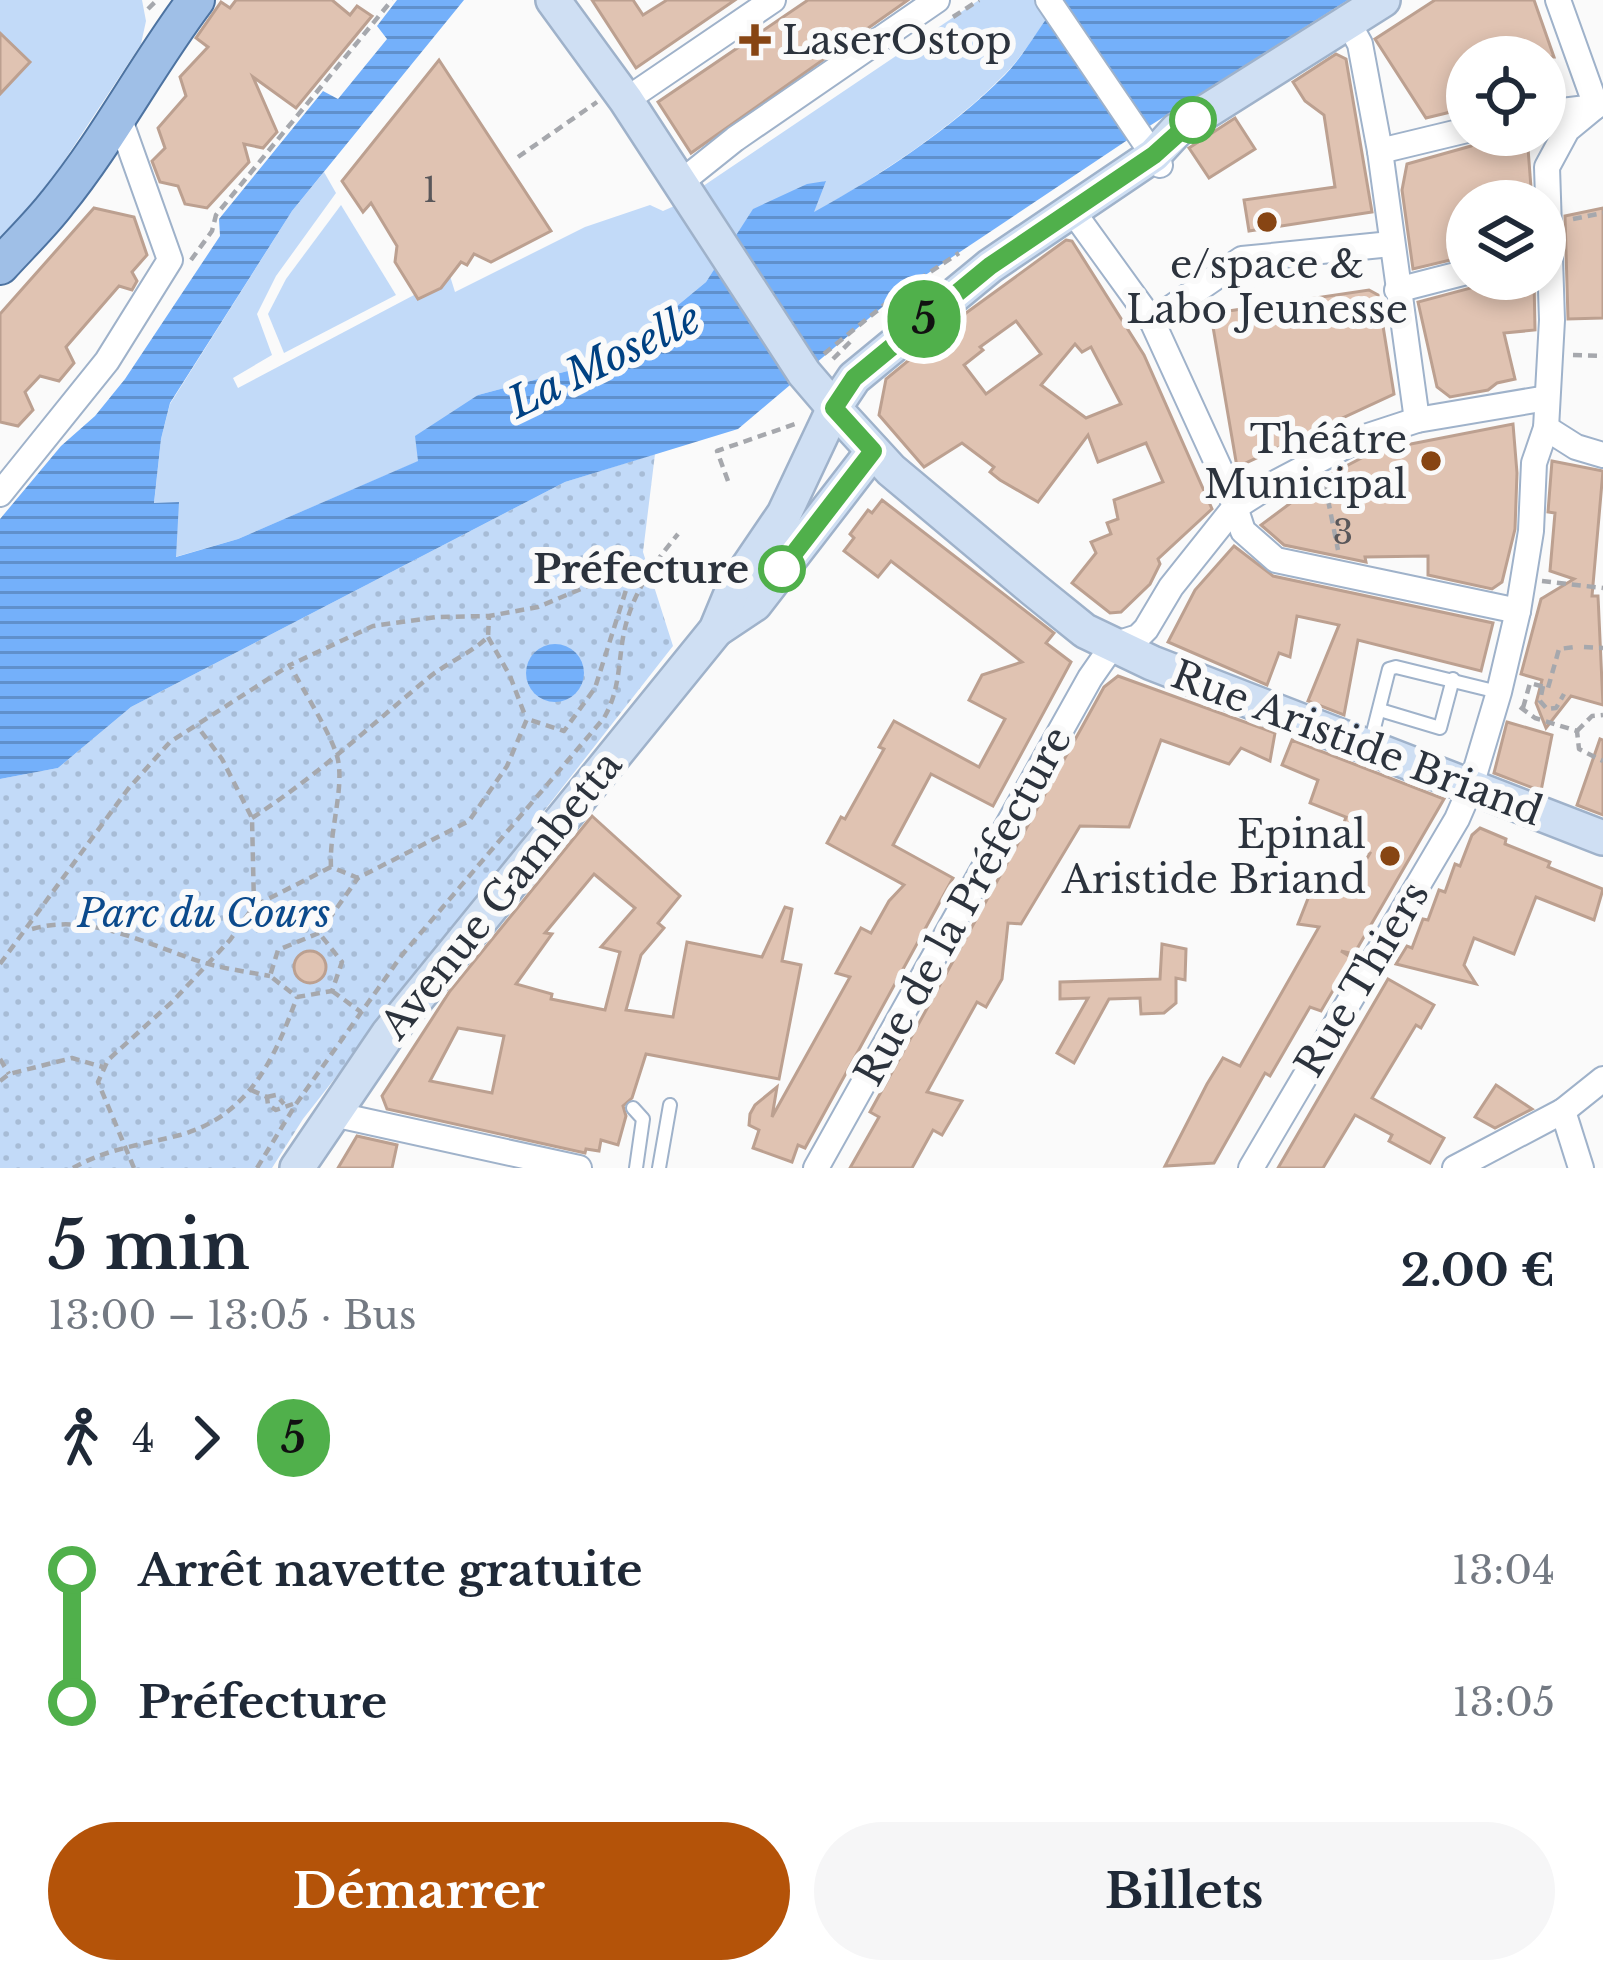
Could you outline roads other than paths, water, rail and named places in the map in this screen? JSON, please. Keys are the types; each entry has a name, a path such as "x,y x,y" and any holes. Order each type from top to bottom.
{"main road":[{"path":"0,266 58,203 119,116 158,24 196,0"}],"street":[{"name":"Rue Aristide Briand","path":"553,0 812,366 834,408 882,461 1085,631 1218,701 1283,726 1369,750 1603,838"},
{"path":"622,94 772,0"},
{"path":"680,183 735,139 937,0"},
{"path":"1048,0 1152,152"},
{"name":"Avenue Gambetta","path":"297,1168 388,1034 716,630 733,589 784,514 834,408 854,378 990,266 1177,130 1383,0"},
{"path":"1558,0 1600,106 1566,110"},
{"path":"1348,22 1360,44 1379,151 1418,420"},
{"name":"Rue Thiers","path":"1549,180 1551,155 1567,130 1600,106"},
{"path":"0,494 107,361 170,260 119,116"},
{"path":"1379,151 1446,135"},
{"path":"1071,209 1152,321 1243,531 1276,560 1518,611"},
{"path":"1152,321 1242,260 1391,244"},
{"path":"1397,290 1446,277"},
{"name":"Rue Thiers","path":"1251,1168 1448,835 1505,699 1525,579 1534,463 1546,428 1551,300"},
{"path":"1234,508 1359,439 1418,420 1547,398"},
{"path":"1546,428 1576,447 1603,455"},
{"name":"Avenue Gambetta","path":"716,630 755,604 882,461"},
{"name":"Rue de la Préfecture","path":"816,1168 1079,698 1113,645 1138,637 1146,628 1171,587 1234,508"},
{"path":"1455,1168 1563,1111 1603,1079"},
{"path":"1563,1111 1581,1168"},
{"path":"333,1114 579,1168"}],"lane":[{"path":"1369,750 1389,669 1454,679 1505,699"},
{"path":"1381,710 1440,728 1454,679"},
{"path":"659,1168 670,1105"},
{"path":"633,1108 643,1119 636,1168"}],"water":[{"name":"La Moselle","path":"397,0 464,0 292,211 170,403 154,503 179,502 176,557 238,539 418,461 415,436 478,395 590,365 649,329 706,282 753,209 807,184 826,181 814,212 914,150 1005,75 1061,0 1348,0 900,292 738,429 565,482 131,707 58,768 0,779 0,519 125,379 220,236 219,219 323,91 338,99 387,39 377,26"},
{"path":"555,644 576,652 584,673 576,694 555,702 534,694 526,673 534,652"}],"place":[{"name":"LaserOstop","path":"755,40"},
{"name":"e/space & Labo Jeunesse","path":"1267,222"},
{"name":"Théâtre Municipal","path":"1431,461"},
{"name":"Préfecture","path":"782,569"},
{"name":"Epinal Aristide Briand","path":"1390,856"}],"park label":[{"name":"Parc du Cours","path":"204,913"}]}
